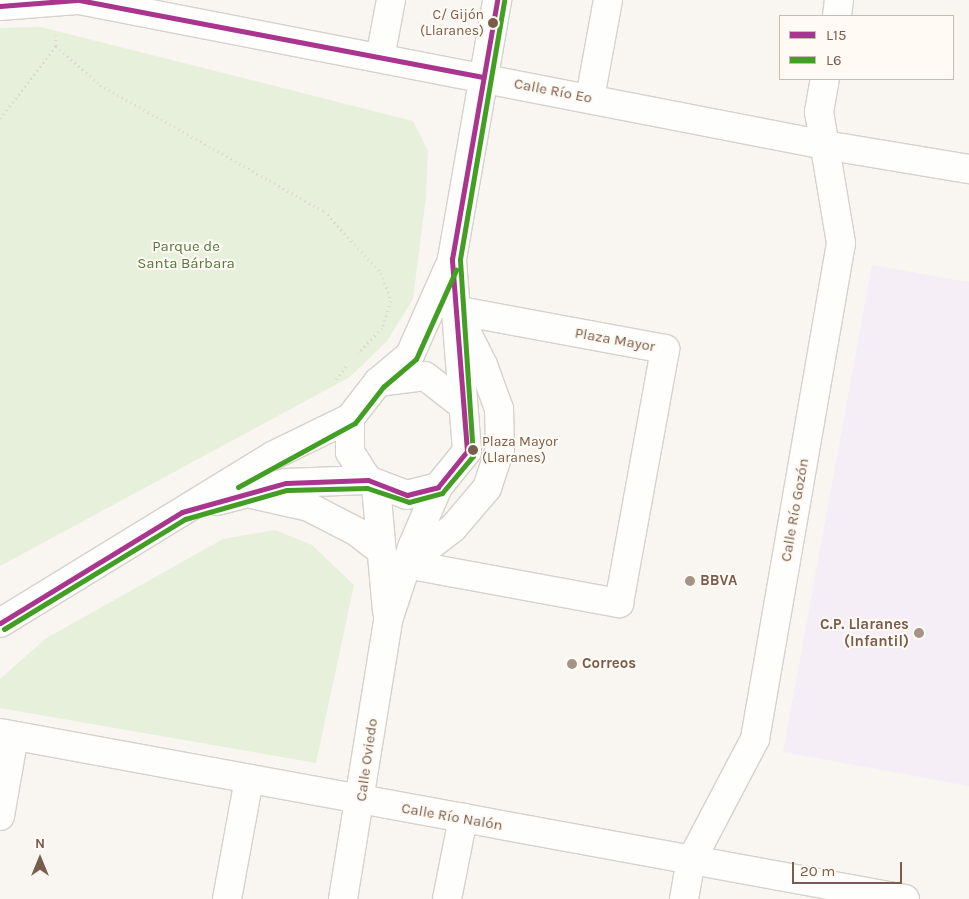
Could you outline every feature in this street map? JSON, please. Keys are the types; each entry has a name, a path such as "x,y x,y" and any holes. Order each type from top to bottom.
{"street":[{"path":"380,58 391,0"},
{"path":"182,512 245,492 286,483 372,483 407,495 438,487 467,451 461,404 452,259 482,77 497,0"},
{"path":"590,98 608,0"},
{"path":"836,15 839,0"},
{"name":"Calle Río Eo","path":"0,6 70,1 158,8 380,58 825,145 969,169"},
{"name":"Calle Río Gozón","path":"684,899 691,861 755,739 841,243 820,112 825,80"},
{"path":"0,623 31,600 182,512 274,455 341,423 378,382 410,355 452,259"},
{"path":"406,564 453,528 487,488 500,449 499,409 483,365 455,310"},
{"name":"Plaza Mayor","path":"406,564 619,603 665,349 455,310"},
{"path":"378,382 425,376 461,404"},
{"path":"341,423 350,452 372,483"},
{"name":"Calle Oviedo","path":"372,483 388,620"},
{"name":"Calle Oviedo","path":"344,899 362,800 388,620 406,564 438,487"},
{"path":"245,492 309,507 357,532 381,551"},
{"path":"0,816 7,735"},
{"name":"Calle Río Nalón","path":"7,735 905,899"},
{"path":"227,899 249,780"},
{"path":"447,899 463,818"}],"path":[{"path":"0,118 56,46 70,1"},
{"path":"56,46 100,85 324,211 381,272 391,301 382,328 356,355"},
{"path":"341,423 337,375 350,362"}],"shaded area":[{"path":"872,265 969,282 969,786 783,752"}],"green space":[{"name":"Parque de Santa Bárbara","path":"41,27 413,121 428,151 426,196 413,299 387,341 350,377 0,566 0,28"},
{"path":"275,530 312,545 354,585 316,763 0,708 0,679 45,639 223,539"}],"transit line":[{"name":"L15","path":"0,6 77,0"},
{"name":"L15","path":"79,0 482,77"},
{"name":"L15","path":"368,480 407,495 438,487 467,451 452,259 497,0"},
{"name":"L6","path":"4,629 185,519 287,490 367,488 409,502 442,493 473,456 460,259 504,1"},
{"name":"L6","path":"238,487 355,423 383,387 416,359 456,270"},
{"name":"L15","path":"0,623 182,512 286,483 368,480"}],"place":[{"name":"C/ Gijón (Llaranes)","path":"493,23"},
{"name":"Plaza Mayor (Llaranes)","path":"473,450"},
{"name":"BBVA","path":"690,581"},
{"name":"C.P. Llaranes (Infantil)","path":"919,633"},
{"name":"Correos","path":"572,664"}]}
